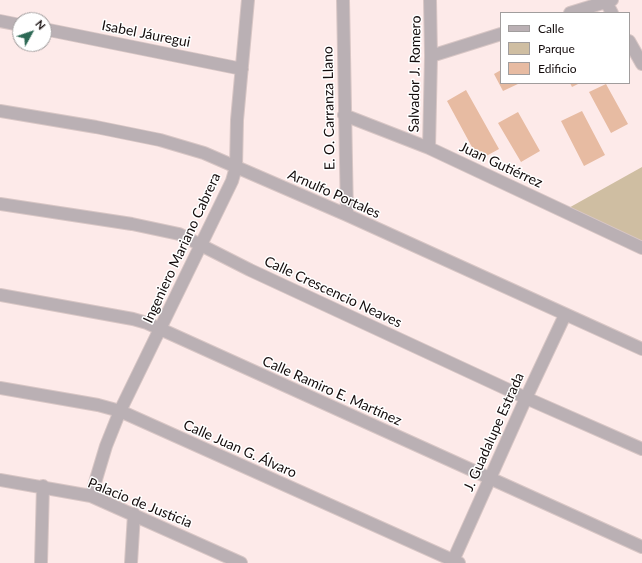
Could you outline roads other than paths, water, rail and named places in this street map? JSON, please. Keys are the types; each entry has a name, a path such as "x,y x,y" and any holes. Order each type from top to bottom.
{"street":[{"name":"Ingeniero Mariano Cabrera","path":"91,496 106,446 120,411 232,181 236,167 237,120 248,0"},
{"name":"E. O. Carranza Llano","path":"343,0 347,215"},
{"name":"Salvador J. Romero","path":"429,148 431,56 430,0"},
{"path":"573,12 609,1 612,12"},
{"path":"0,21 12,23"},
{"name":"Isabel Jáuregui","path":"52,31 242,69"},
{"path":"431,56 500,34"},
{"path":"630,44 642,64"},
{"name":"Arnulfo Portales","path":"0,111 96,127 160,140 204,153 347,215 642,349"},
{"name":"Juan Gutiérrez","path":"344,115 429,148 642,248"},
{"name":"Calle Crescencio Neaves","path":"0,204 152,228 179,234 250,270 526,398 642,449"},
{"name":"Calle Ramiro E. Martínez","path":"0,295 133,318 642,547"},
{"name":"J. Guadalupe Estrada","path":"454,562 489,478 565,315"},
{"name":"Calle Juan G. Álvaro","path":"0,388 98,405 120,411 454,562"},
{"name":"Palacio de Justicia","path":"0,480 43,486 91,496 134,514 240,563"},
{"path":"41,563 43,486"},
{"path":"131,563 134,514"}]}
